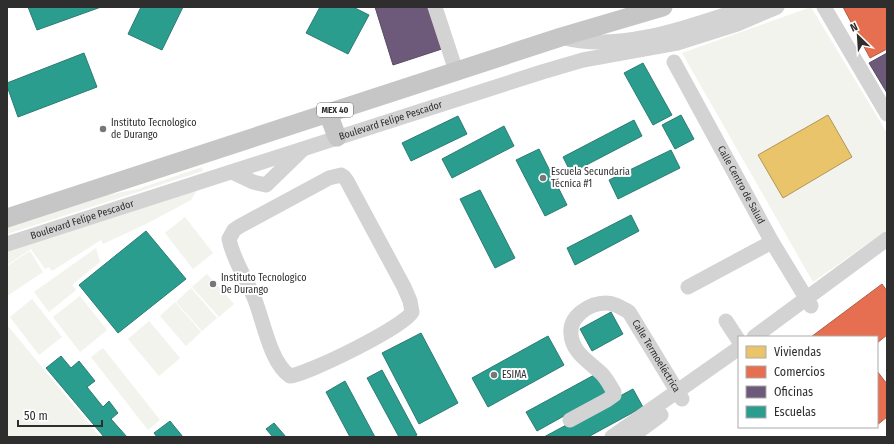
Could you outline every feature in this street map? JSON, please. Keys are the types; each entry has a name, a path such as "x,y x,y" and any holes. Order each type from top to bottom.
{"main road":[{"name":"MEX 40","path":"7,218 561,36 659,8"},
{"path":"328,112 337,137"}],"street":[{"path":"561,36 573,40 602,42 640,38 694,25 748,7"},
{"name":"Boulevard Felipe Pescador","path":"7,244 302,150 337,137 583,60 665,45 708,34 737,24 777,7"},
{"path":"824,7 887,114"},
{"path":"436,11 452,72"},
{"name":"Calle Centro de Salud","path":"674,62 772,242 809,302"},
{"path":"266,185 302,150"},
{"path":"232,172 253,182 266,185"},
{"path":"341,175 344,177 404,287 411,307 412,312 410,316 391,329 311,369 290,376 286,373 276,357 265,333 257,305 234,254 229,238 234,230 276,207 329,178 341,175"},
{"path":"266,185 276,207"},
{"path":"769,336 887,239"},
{"path":"688,287 772,242"},
{"path":"756,336 887,252"},
{"name":"Calle Termoeléctrica","path":"570,420 614,395 614,392 604,375 582,357 575,348 571,334 575,320 579,314 598,304 608,303 628,312 680,395"},
{"path":"726,321 738,339"},
{"path":"631,437 680,395 738,349"},
{"path":"612,437 738,359"}],"shaded area":[{"path":"811,7 887,133 887,230 813,282 682,53"},
{"path":"202,167 203,171 7,234 7,226 97,197 138,189"},
{"path":"197,190 191,200 148,223 103,244 101,240 52,271 49,267 45,269 31,249 7,265 7,250"},
{"path":"185,217 213,253 193,269 165,233"},
{"path":"96,248 100,262 72,285 76,290 49,312 34,292"},
{"path":"30,251 43,272 7,296 7,266"},
{"path":"207,274 234,304 219,317 192,287"},
{"path":"191,288 217,318 202,331 176,302"},
{"path":"80,296 107,330 80,352 53,317"},
{"path":"32,299 62,337 39,355 10,317"},
{"path":"175,302 201,332 186,346 160,316"},
{"path":"149,321 180,358 159,376 128,339"},
{"path":"7,325 100,437 7,437"},
{"path":"103,348 160,420 148,430 91,357"}],"building: Viviendas":[{"path":"828,115 852,157 783,198 758,155"}],"building: Comercios":[{"path":"843,7 887,7 887,49 870,58"},
{"path":"882,284 887,291 887,335 878,342 878,336 812,336"},
{"path":"878,372 887,384 887,417 878,424"}],"building: Oficinas":[{"path":"375,7 439,7 451,46 393,65"},
{"path":"887,53 887,93 869,63"}],"building: Escuelas":[{"path":"28,7 101,7 37,30"},
{"path":"141,7 183,7 162,50 128,34"},
{"path":"320,7 353,7 369,15 348,54 306,33"},
{"path":"84,53 97,87 18,117 7,83"},
{"path":"643,63 672,115 653,125 624,73"},
{"path":"681,115 694,139 675,149 662,125"},
{"path":"458,116 467,134 411,161 402,143"},
{"path":"634,120 642,136 571,173 563,157"},
{"path":"504,126 514,146 452,178 442,159"},
{"path":"539,149 567,205 545,216 516,160"},
{"path":"671,150 680,168 618,199 609,180"},
{"path":"480,190 515,258 495,268 460,199"},
{"path":"631,215 639,231 575,265 567,248"},
{"path":"146,231 186,279 118,333 79,285"},
{"path":"611,312 623,334 592,351 580,329"},
{"path":"421,333 458,403 419,424 382,353"},
{"path":"548,336 564,365 488,407 472,378"},
{"path":"61,356 71,368 79,361 95,381 87,387 103,407 109,401 118,413 111,419 127,437 104,437 46,368"},
{"path":"382,370 417,435 413,437 399,437 367,378"},
{"path":"596,374 607,392 537,431 526,412"},
{"path":"345,381 375,437 350,437 326,392"},
{"path":"633,389 643,407 588,437 544,437"},
{"path":"170,421 183,437 157,437 154,433"},
{"path":"274,423 286,437 273,437 266,429"}],"place":[{"name":"Instituto Tecnologico de Durango","path":"103,129"},
{"name":"Escuela Secundaria Técnica #1","path":"543,178"},
{"name":"Instituto Tecnologico De Durango","path":"213,284"},
{"name":"ESIMA","path":"494,375"}]}
